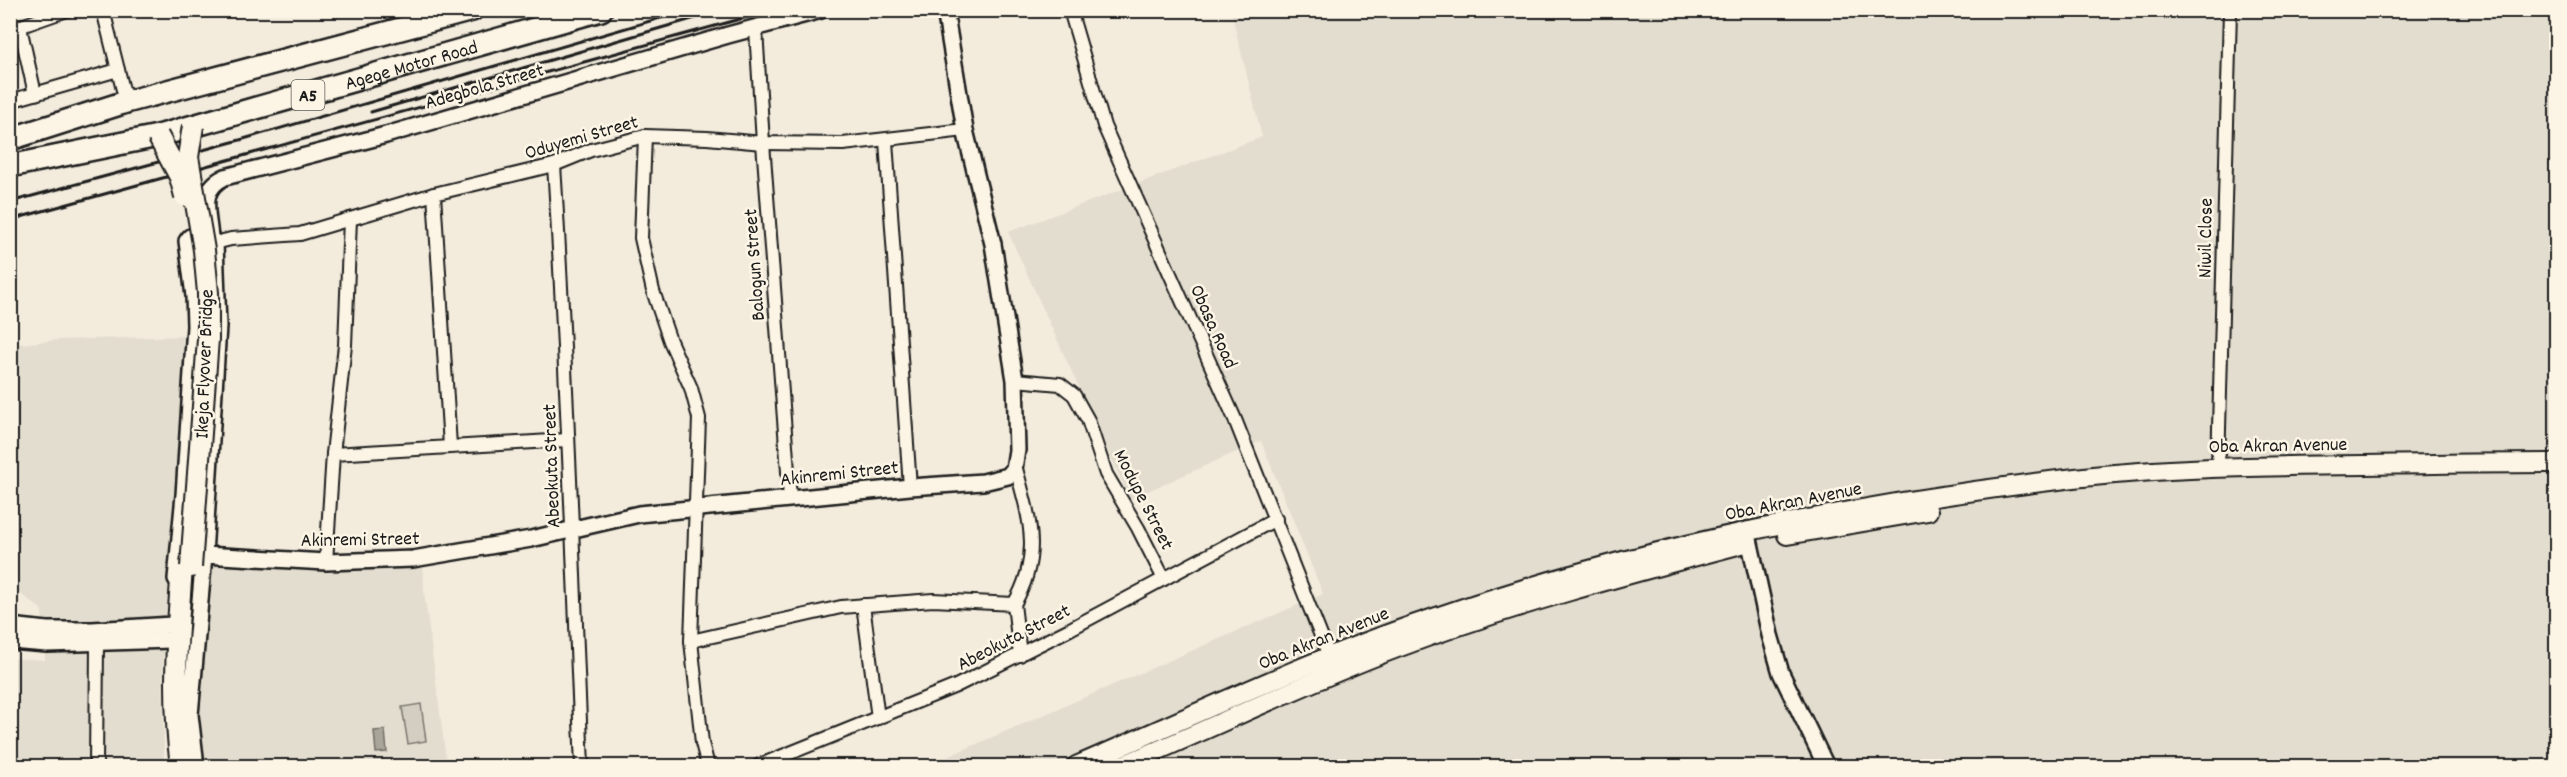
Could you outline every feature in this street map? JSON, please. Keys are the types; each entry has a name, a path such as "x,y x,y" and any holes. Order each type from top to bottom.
{"highway":[{"name":"Agege Motor Road","path":"10,139 126,102 472,10"},
{"name":"Agege Motor Road","path":"10,166 158,136 602,10"}],"main road":[{"name":"Ikeja Flyover Bridge","path":"192,563 208,339 208,294 204,250 188,157 193,126"},
{"name":"Ikeja Flyover Bridge","path":"158,136 180,177 185,196 198,296 199,342 192,563"},
{"name":"Oba Akran Avenue","path":"1121,766 1336,672 1465,623 1748,536 1873,507 2060,479 2218,467 2556,463"},
{"name":"Oba Akran Avenue","path":"1076,766 1329,656 1417,623 1560,578 1648,554 1748,536 2017,496 2104,486 2295,476 2556,474"},
{"path":"181,766 175,722 176,658 192,563"},
{"path":"191,766 185,707 192,563"}],"street":[{"path":"35,94 15,28 67,10"},
{"path":"103,10 126,102"},
{"name":"Adegbola Street","path":"213,240 207,193 214,182 225,177 386,135 821,10"},
{"path":"945,10 965,130 993,244 1015,380 1017,450 1015,465 1029,518 1032,562 1024,588 1014,604 1020,655"},
{"name":"Obasa Road","path":"1070,10 1104,126 1234,417 1329,656"},
{"name":"Niwil Close","path":"2218,467 2230,10"},
{"name":"Balogun Street","path":"756,29 790,498"},
{"path":"10,101 118,70"},
{"name":"Oduyemi Street","path":"213,240 300,234 434,194 554,165 591,150 645,136 763,143 843,144 886,141 965,130"},
{"path":"645,136 641,238 652,291 697,406 700,430 691,641 702,743 708,766"},
{"path":"886,141 910,487"},
{"name":"Abeokuta Street","path":"554,165 565,325 567,440 582,766"},
{"path":"434,194 450,446"},
{"path":"326,562 333,454 345,345 350,219"},
{"path":"174,766 169,714 171,632 184,495 195,326 194,296 187,241 190,237 202,235 213,240 218,326 192,563 190,715 196,766"},
{"name":"Modupe Street","path":"1015,380 1060,384 1074,394 1088,420 1106,474 1138,528 1164,579"},
{"path":"333,454 567,440"},
{"name":"Akinremi Street","path":"192,563 326,562 442,556 531,539 639,514 999,479 1008,476 1015,465"},
{"name":"Abeokuta Street","path":"758,766 956,686 1020,655 1276,519"},
{"path":"1748,536 1781,673 1826,766"},
{"path":"691,641 842,607 933,600 1014,604"},
{"path":"863,605 878,718"},
{"path":"10,626 171,632"},
{"path":"10,641 97,644 171,632"},
{"path":"96,766 97,644"}],"shaded area":[{"path":"1231,11 2556,11 2556,766 926,766 1323,594 1261,441 1130,499 1008,232 1262,137"},
{"path":"217,335 205,551 423,562 424,591 447,766 203,766 191,678 193,651 163,655 164,766 11,766 11,658 45,660 45,629 41,609 11,587 11,345 58,340"},
{"path":"421,704 426,741 408,744 402,707"},
{"path":"385,730 387,752 376,753 374,731"}],"railway":[{"path":"10,202 240,140 688,10"},
{"path":"371,112 723,10"},
{"path":"10,220 773,10"}]}
